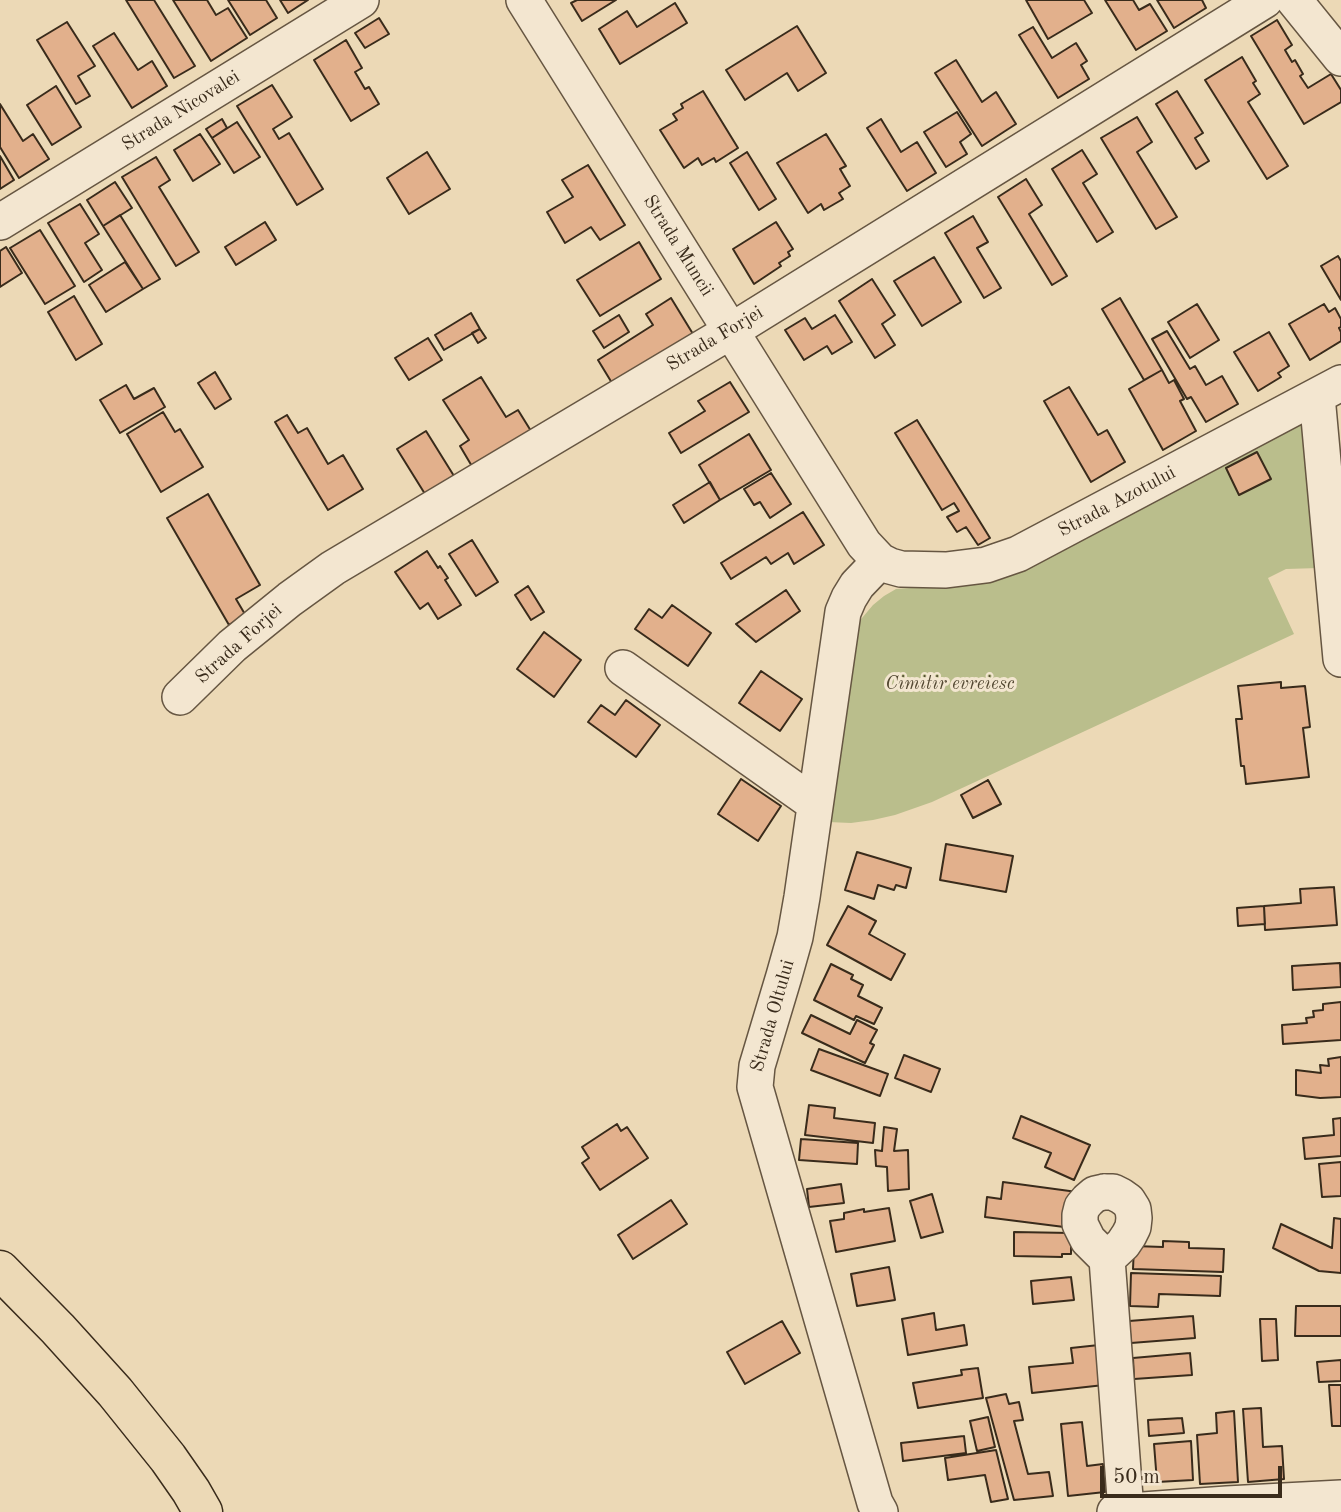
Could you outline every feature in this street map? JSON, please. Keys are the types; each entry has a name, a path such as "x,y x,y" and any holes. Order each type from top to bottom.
{"highway":[{"path":"0,1270 115,1392 168,1458 203,1512"}],"street":[{"name":"Strada Nicovalei","path":"0,222 362,0"},
{"name":"Strada Muncii","path":"524,0 864,544 880,561"},
{"name":"Strada Forjei","path":"180,698 232,646 290,598 333,569 731,331 1265,0"},
{"path":"1294,0 1341,58"},
{"path":"1329,389 1341,659"},
{"name":"Strada Azotului","path":"880,561 901,569 946,570 1002,561 1329,389"},
{"name":"Strada Oltului","path":"880,561 857,585 843,612 803,897 795,937 757,1066 755,1087 867,1477 880,1512"},
{"path":"623,668 815,804"},
{"path":"1107,1259 1126,1511"},
{"path":"1115,1512 1341,1498"}],"green space":[{"name":"Cimitir evreiesc","path":"1298,424 1305,428 1319,568 1286,569 1268,578 1294,634 932,802 873,820 828,822 853,633 873,605 896,589 951,585"}],"building":[{"path":"126,0 154,0 195,66 174,78"},
{"path":"173,0 207,0 216,15 228,8 247,38 211,61"},
{"path":"228,0 266,0 277,18 250,35"},
{"path":"280,0 308,0 288,13"},
{"path":"577,0 616,0 582,21 571,3"},
{"path":"1026,0 1084,0 1092,13 1048,39"},
{"path":"1105,0 1133,0 1139,10 1150,4 1167,31 1136,50"},
{"path":"1157,0 1202,0 1206,8 1174,28"},
{"path":"675,3 687,23 620,64 599,29 627,11 637,27"},
{"path":"379,18 389,34 365,48 355,33"},
{"path":"1277,20 1292,45 1285,50 1292,62 1295,60 1303,74 1300,76 1308,88 1331,74 1341,90 1341,102 1304,124 1251,36"},
{"path":"67,22 95,66 78,76 90,96 76,104 37,40"},
{"path":"797,26 826,73 798,91 787,73 745,100 726,70"},
{"path":"1033,27 1052,58 1076,43 1087,61 1081,65 1089,79 1058,98 1019,35"},
{"path":"114,33 138,70 152,61 167,86 132,108 93,46"},
{"path":"346,40 362,68 355,72 365,89 369,87 379,104 351,121 314,60"},
{"path":"1242,57 1260,94 1248,102 1288,166 1267,179 1205,80"},
{"path":"956,60 982,102 996,92 1016,124 982,146 935,73"},
{"path":"272,85 292,117 273,129 279,139 289,133 323,189 297,205 237,106"},
{"path":"56,86 81,127 52,145 27,105"},
{"path":"703,91 738,148 716,162 714,158 702,165 698,158 684,168 660,130 677,120 673,114 683,108 681,104"},
{"path":"1177,91 1203,133 1195,138 1209,161 1196,169 1156,104"},
{"path":"0,104 23,141 33,134 49,159 19,178 0,147"},
{"path":"957,112 971,134 960,142 967,154 946,167 924,132"},
{"path":"1137,117 1152,142 1137,152 1177,217 1156,229 1101,138"},
{"path":"222,119 227,128 212,138 206,129"},
{"path":"881,119 901,152 917,142 936,173 907,191 867,128"},
{"path":"237,122 260,157 234,173 212,138"},
{"path":"200,134 220,164 193,181 174,150"},
{"path":"826,134 846,166 840,169 850,186 839,193 843,199 824,210 821,204 808,213 777,163"},
{"path":"1082,150 1097,174 1083,183 1113,232 1097,242 1052,169"},
{"path":"427,152 450,189 409,214 387,178"},
{"path":"747,152 776,199 759,210 730,163"},
{"path":"0,156 14,180 0,189"},
{"path":"156,157 170,180 159,187 199,252 176,266 122,177"},
{"path":"588,165 625,225 600,240 591,227 565,243 547,212 573,197 562,180"},
{"path":"1026,179 1042,205 1029,214 1067,276 1052,285 998,197"},
{"path":"115,182 132,208 103,226 87,200"},
{"path":"80,204 99,234 85,243 102,270 84,282 48,223"},
{"path":"120,215 160,279 143,289 103,226"},
{"path":"973,216 988,242 977,248 1001,288 984,298 945,233"},
{"path":"265,222 276,240 236,265 225,247"},
{"path":"776,222 793,249 788,252 790,256 779,263 781,266 754,284 733,249"},
{"path":"40,230 75,286 45,304 10,248"},
{"path":"639,242 661,279 600,316 577,280"},
{"path":"6,247 22,273 0,287 0,251"},
{"path":"1338,256 1341,261 1341,300 1321,266"},
{"path":"934,257 961,302 922,326 894,281"},
{"path":"125,262 143,289 106,312 89,285"},
{"path":"872,279 895,315 882,324 895,345 875,358 839,301"},
{"path":"74,296 102,344 76,360 48,312"},
{"path":"671,298 693,334 612,383 598,360 653,325 646,314"},
{"path":"1120,298 1162,370 1144,380 1102,309"},
{"path":"1197,304 1219,340 1190,358 1168,322"},
{"path":"1324,304 1329,312 1335,308 1341,319 1341,341 1310,360 1289,324"},
{"path":"471,313 480,329 444,350 435,335"},
{"path":"619,315 629,332 604,348 593,331"},
{"path":"835,315 852,342 832,354 827,346 804,360 785,330 805,318 812,329"},
{"path":"480,329 486,338 478,343 472,333"},
{"path":"1167,331 1190,369 1195,366 1206,385 1222,376 1238,404 1206,422 1191,397 1187,399 1152,339"},
{"path":"1269,332 1289,366 1278,373 1281,377 1258,391 1234,352"},
{"path":"428,338 442,360 409,380 395,358"},
{"path":"1162,370 1169,383 1174,380 1184,399 1180,401 1196,431 1163,450 1129,389"},
{"path":"215,372 231,399 215,409 198,383"},
{"path":"481,377 506,417 518,410 531,431 473,468 460,446 469,440 443,400"},
{"path":"730,382 749,412 681,453 669,433 705,411 698,401"},
{"path":"126,385 134,399 154,388 165,407 120,433 100,400"},
{"path":"1069,387 1098,435 1107,430 1125,462 1091,482 1044,401"},
{"path":"163,412 175,432 180,429 203,467 161,492 127,434"},
{"path":"287,415 298,433 307,428 328,464 343,455 363,489 328,510 275,422"},
{"path":"917,420 990,538 978,545 966,527 957,532 947,517 959,511 954,503 942,510 895,433"},
{"path":"426,431 454,476 425,494 397,449"},
{"path":"749,434 771,470 720,500 699,465"},
{"path":"1257,452 1271,479 1239,495 1226,468"},
{"path":"771,473 791,504 770,518 760,502 754,505 744,489"},
{"path":"710,482 720,500 684,523 673,505"},
{"path":"208,494 260,585 236,599 246,616 229,625 167,518"},
{"path":"803,512 824,545 794,564 788,553 771,564 766,557 731,579 721,563"},
{"path":"472,540 498,582 476,596 449,554"},
{"path":"427,551 448,578 445,580 461,605 438,619 428,603 420,609 395,572"},
{"path":"528,586 544,612 531,620 515,595"},
{"path":"786,590 800,611 756,642 736,624"},
{"path":"672,605 711,633 688,666 635,629 649,609 662,618"},
{"path":"544,632 581,660 554,697 517,669"},
{"path":"761,671 802,699 780,731 739,703"},
{"path":"1281,682 1281,688 1305,686 1310,727 1303,728 1309,777 1246,784 1244,766 1241,766 1236,719 1242,719 1238,686"},
{"path":"626,700 660,725 636,757 588,722 601,705 615,715"},
{"path":"741,779 781,806 758,841 718,814"},
{"path":"988,780 1001,804 973,818 961,795"},
{"path":"946,844 1013,856 1006,892 940,880"},
{"path":"857,852 911,868 906,888 896,885 894,890 878,885 874,899 845,890"},
{"path":"1334,887 1337,925 1265,930 1264,906 1301,903 1300,889"},
{"path":"848,906 876,921 869,934 905,954 891,980 827,945"},
{"path":"1264,906 1265,924 1238,926 1237,908"},
{"path":"1340,963 1341,987 1293,990 1292,966"},
{"path":"831,964 853,975 851,979 863,985 858,996 882,1008 874,1024 856,1016 854,1020 814,1000"},
{"path":"1341,1002 1341,1040 1283,1044 1282,1025 1307,1023 1306,1018 1314,1017 1313,1011 1323,1010 1323,1004"},
{"path":"811,1015 850,1034 857,1020 877,1030 870,1043 874,1045 865,1063 802,1033"},
{"path":"819,1049 888,1074 880,1096 811,1070"},
{"path":"904,1055 940,1069 931,1092 895,1078"},
{"path":"1341,1057 1341,1097 1296,1095 1296,1070 1321,1073 1320,1065 1329,1066 1328,1059"},
{"path":"809,1105 835,1108 834,1118 875,1123 873,1143 805,1135"},
{"path":"1021,1116 1090,1145 1074,1180 1045,1167 1051,1153 1013,1138"},
{"path":"1341,1118 1341,1156 1305,1159 1303,1138 1334,1135 1333,1119"},
{"path":"617,1124 621,1131 627,1127 648,1158 600,1190 582,1163 589,1158 582,1147"},
{"path":"884,1127 897,1129 894,1151 908,1150 909,1189 888,1191 887,1167 876,1166 875,1150 882,1151"},
{"path":"801,1139 858,1143 857,1164 799,1160"},
{"path":"1341,1162 1341,1196 1322,1197 1319,1164"},
{"path":"1003,1182 1077,1192 1072,1228 985,1217 987,1197 1001,1199"},
{"path":"841,1184 844,1203 809,1207 807,1189"},
{"path":"932,1194 943,1232 921,1238 910,1201"},
{"path":"671,1200 687,1224 633,1259 618,1235"},
{"path":"889,1208 895,1241 836,1252 830,1221 844,1219 844,1213"},
{"path":"1334,1218 1341,1219 1341,1273 1319,1271 1273,1248 1281,1224 1332,1248"},
{"path":"1014,1232 1071,1233 1071,1254 1062,1254 1062,1257 1014,1256"},
{"path":"1163,1241 1189,1242 1189,1248 1224,1249 1223,1272 1133,1269 1134,1246 1163,1247"},
{"path":"889,1267 895,1300 857,1306 851,1274"},
{"path":"1131,1273 1221,1276 1220,1296 1159,1294 1158,1307 1130,1306"},
{"path":"1071,1277 1074,1300 1033,1304 1031,1281"},
{"path":"1296,1306 1341,1306 1341,1336 1295,1336"},
{"path":"934,1313 936,1330 964,1325 967,1345 908,1355 902,1319"},
{"path":"1193,1316 1195,1338 1131,1343 1129,1321"},
{"path":"1260,1319 1276,1319 1278,1360 1262,1361"},
{"path":"782,1321 800,1353 745,1384 727,1352"},
{"path":"1099,1345 1104,1385 1032,1393 1029,1367 1073,1363 1071,1348"},
{"path":"1190,1353 1192,1375 1134,1379 1133,1358"},
{"path":"1341,1360 1341,1381 1319,1382 1317,1362"},
{"path":"978,1368 983,1398 918,1408 913,1383 962,1375 961,1370"},
{"path":"1329,1385 1341,1385 1341,1426 1332,1426"},
{"path":"1006,1394 1009,1404 1019,1402 1023,1420 1014,1421 1028,1474 1049,1472 1053,1496 1014,1500 986,1398"},
{"path":"1261,1408 1263,1447 1282,1446 1284,1479 1248,1482 1243,1409"},
{"path":"1234,1411 1238,1482 1200,1484 1197,1435 1217,1433 1216,1413"},
{"path":"988,1417 995,1447 977,1451 970,1421"},
{"path":"1182,1418 1184,1433 1149,1436 1148,1420"},
{"path":"1082,1422 1087,1466 1103,1464 1105,1492 1068,1496 1061,1424"},
{"path":"964,1436 966,1453 903,1461 901,1443"},
{"path":"1191,1441 1193,1480 1157,1482 1154,1444"},
{"path":"996,1450 1008,1499 991,1502 985,1475 948,1480 945,1458"}]}
